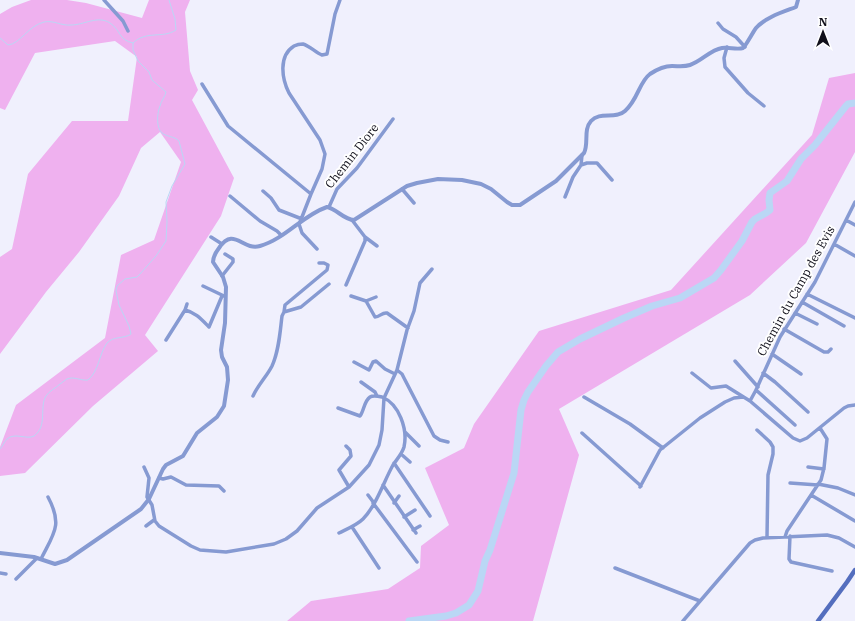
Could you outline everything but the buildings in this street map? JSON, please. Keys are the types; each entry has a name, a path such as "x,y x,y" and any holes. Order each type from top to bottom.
{"main road":[{"path":"818,621 848,582 855,570"}],"street":[{"path":"104,0 123,21 128,31"},
{"name":"Chemin Diore","path":"300,222 322,169 325,154 320,140 287,89 283,78 283,64 289,50 298,44 304,45 322,55 327,54 335,14 340,0"},
{"path":"352,220 369,212 402,189 417,183 438,179 474,182 487,186 507,202 517,205 525,202 556,182 582,155 586,148 587,128 592,121 597,117 616,115 626,111 633,103 648,75 668,66 692,65 713,51 727,47 741,48 745,46 758,26 774,16 796,7 798,0"},
{"path":"718,23 736,36 745,46"},
{"path":"727,47 724,58 725,68 748,93 764,106"},
{"path":"202,84 228,126 311,194"},
{"name":"Chemin Diore","path":"329,208 337,189 357,168 393,119"},
{"path":"565,197 573,177 580,165 582,155"},
{"path":"580,165 597,163 612,180"},
{"path":"402,189 414,203"},
{"path":"263,191 271,198 279,210 300,222 302,233 317,249"},
{"path":"230,196 260,221 281,235"},
{"name":"Chemin du Camp des Evis","path":"750,401 784,329 815,282 855,202"},
{"path":"0,553 39,558 55,564 67,560 136,513 149,499 164,467 183,456 197,434 217,417 224,406 228,380 227,367 221,353 226,318 224,297 226,286 222,276 213,262 215,254 225,241 231,238 248,245 259,246 281,235 300,222 322,210 329,208 352,220 365,237 377,246"},
{"path":"846,220 855,225"},
{"path":"211,237 222,244"},
{"path":"346,285 365,244 365,237"},
{"path":"834,244 855,256"},
{"path":"222,276 233,262 233,259 225,254"},
{"path":"254,396 257,387 272,364 278,342 282,316 287,302 327,270 328,265 319,263"},
{"path":"144,467 149,478 147,497 152,504 154,520 159,526 195,549 210,552 226,552 274,544 286,539 297,531 317,508 349,487 369,465 379,445 382,430 384,398 396,372 414,311 420,283 432,270"},
{"path":"284,312 301,307 329,284"},
{"path":"203,286 224,297"},
{"path":"808,294 855,318"},
{"path":"351,296 366,301 375,317 382,313 387,313 408,328"},
{"path":"366,301 376,296"},
{"path":"185,310 198,316 209,327 224,297"},
{"path":"802,302 844,326"},
{"path":"166,340 185,310 187,304"},
{"path":"795,313 817,324"},
{"path":"784,329 824,352 828,352 831,349"},
{"path":"772,354 801,374"},
{"path":"354,362 369,370 373,362 376,361 385,369 402,374 434,436 440,440 448,442"},
{"path":"735,361 757,388 795,425"},
{"path":"692,373 708,386 715,388 726,386 750,401 798,441 803,440 820,428 844,408 855,405"},
{"path":"763,373 808,412"},
{"path":"361,382 375,392 377,396"},
{"path":"338,408 360,416 368,398 377,396 384,398 391,402 395,408 404,426 405,432 404,446 401,454 394,463 365,517 352,527 339,533"},
{"path":"584,397 630,424 663,448"},
{"path":"582,433 641,486 660,450 700,418 734,398 743,397"},
{"path":"785,537 787,531 821,480 824,469 827,439 820,428"},
{"path":"757,430 770,442 773,447 773,454 768,475 767,537"},
{"path":"405,432 420,446"},
{"path":"346,446 350,450 351,456 340,467 339,472 349,487"},
{"path":"401,454 410,462"},
{"path":"394,463 430,516"},
{"path":"808,467 824,469"},
{"path":"159,478 164,479 171,477 186,485 220,484 224,491"},
{"path":"790,483 818,484 838,488 855,495"},
{"path":"383,486 415,532 420,526"},
{"path":"368,495 417,562"},
{"path":"811,495 855,521"},
{"path":"394,502 399,496"},
{"path":"16,579 39,558 56,524 55,511 48,497"},
{"path":"404,517 415,510"},
{"path":"146,526 154,520"},
{"path":"352,527 379,568"},
{"path":"683,621 750,543 755,540 767,537 827,535 839,538 855,547"},
{"path":"790,536 789,559 791,562 832,571"},
{"path":"615,568 700,601"},
{"path":"0,573 6,574"}],"shaded area":[{"path":"31,0 67,0 86,3 142,18 149,0 190,0 185,12 190,71 198,90 192,100 234,178 221,216 145,335 158,351 93,406 25,473 0,476 0,447 16,405 105,338 121,255 154,240 181,162 160,132 141,148 119,196 79,252 46,292 0,354 0,257 12,249 28,174 72,121 128,121 137,57 115,41 35,53 5,110 0,108 0,14 12,7"},
{"path":"855,73 855,152 806,243 750,295 559,409 579,455 533,621 287,621 311,601 388,589 420,568 421,546 449,525 425,468 464,448 474,424 539,331 671,290 812,135 829,78"}],"waterway":[{"path":"0,449 10,437 34,436 41,427 43,405 47,394 67,379 72,378 88,380 97,367 104,347 107,343 112,339 125,337 131,334 129,326 119,305 116,291 117,286 125,279 137,277 156,256 166,241 166,202 172,186 185,164 179,141 162,133 159,128 158,112 166,92 152,80 149,72 138,61 133,50 133,43 138,39 171,33 176,30 175,19 169,0"},
{"path":"0,38 8,45 16,42 33,27 44,22 76,25 101,20 110,23 125,40 133,43"},
{"path":"409,621 446,616 456,613 469,605 478,591 485,561 490,550 514,473 521,410 524,400 546,366 558,352 580,339 624,318 652,306 680,298 714,278 742,241 752,222 770,210 770,193 787,181 801,159 815,145 846,106 848,104 855,103"}]}
